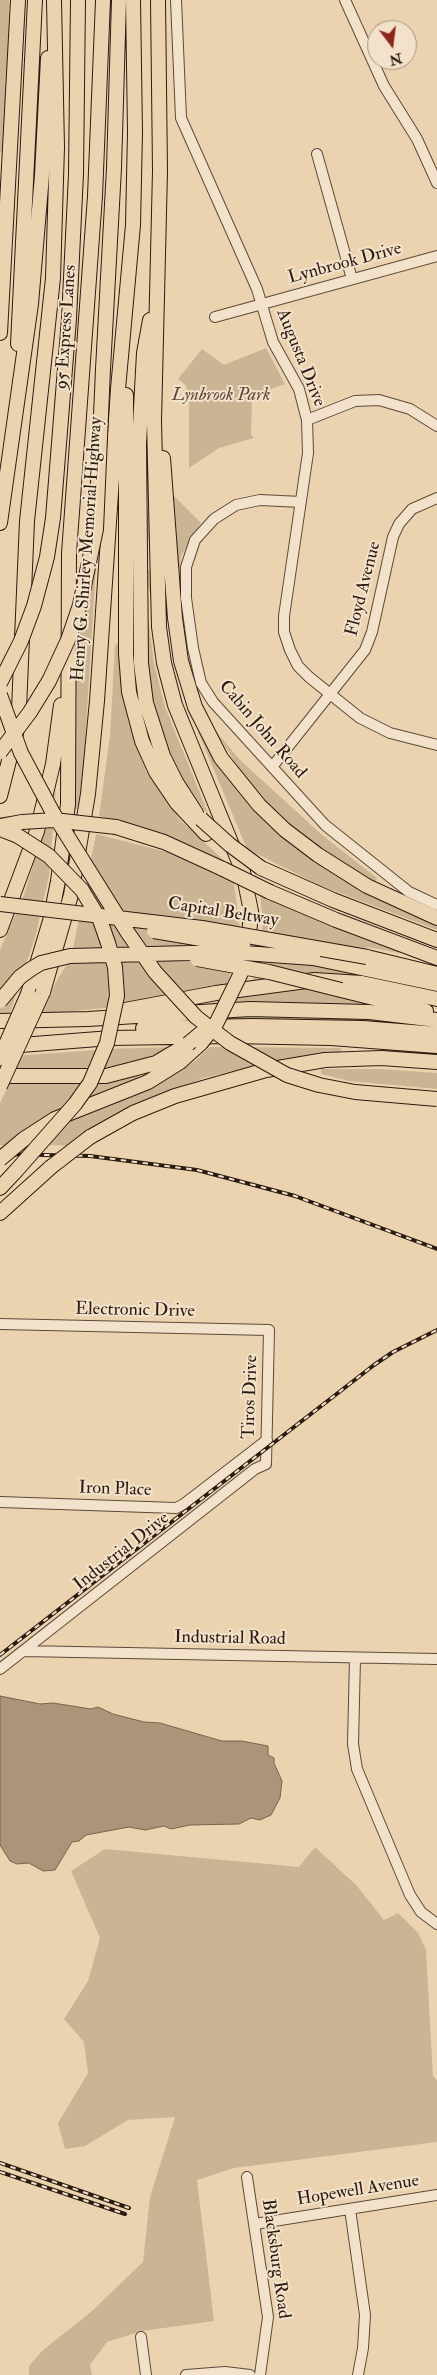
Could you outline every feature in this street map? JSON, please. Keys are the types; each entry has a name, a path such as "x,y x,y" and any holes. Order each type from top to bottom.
{"highway":[{"path":"0,333 18,0"},
{"path":"12,437 35,0"},
{"path":"0,523 31,304 42,175 53,0"},
{"path":"0,796 16,733 19,709 27,521 53,278 57,147 53,0"},
{"path":"0,683 21,641 34,606 47,557 53,518 68,339 76,174 78,0"},
{"path":"98,0 101,79"},
{"name":"95 Express Lanes","path":"67,657 69,553 96,196 103,0"},
{"path":"0,752 30,712 49,681 65,647 80,605 96,529 114,168 119,0"},
{"name":"Henry G. Shirley Memorial Highway","path":"0,1086 43,992 71,895 88,794 118,389 128,293 135,160 133,0"},
{"path":"0,1159 24,1139 55,1119 148,1082 180,1062 210,1026 229,998 241,973 248,949 251,911 247,890 236,852 176,705 162,646 155,509 156,285 160,134 158,0"},
{"path":"0,284 2,270"},
{"path":"156,285 144,353 140,399 138,505 140,664 146,702 163,756 183,795 201,819 230,845 261,868"},
{"path":"128,293 126,654 129,692 142,740 156,772 177,804 206,834 235,854 261,868 332,900 437,940"},
{"path":"156,345 176,632 185,676 202,723 231,772 259,805 286,830 318,855 350,876 409,907 437,918"},
{"path":"0,930 23,874 43,812 53,764 67,657"},
{"path":"0,1058 28,994 50,921 63,845 69,763 67,657"},
{"path":"0,695 21,753 53,813 128,933 155,972 196,1017 230,1044 258,1061 319,1085 355,1092 437,1099"},
{"path":"0,828 22,822 54,820 116,827 164,842 270,892 336,920 437,958"},
{"path":"0,828 18,836 42,851 58,864 82,890 100,920 108,943 114,967 117,996 107,1044 90,1083 75,1104 0,1188"},
{"name":"Capital Beltway","path":"0,904 202,928 366,962 437,974"},
{"path":"0,913 168,933 313,958"},
{"path":"0,1001 20,977 41,964 55,959 85,954 230,952 366,962 437,984"},
{"path":"144,954 233,964 437,1014"},
{"path":"75,1019 216,992 314,980 362,983 437,999"},
{"path":"0,1021 280,1009 369,1012 437,1020"},
{"path":"0,1038 202,1026 363,1028 437,1034"},
{"path":"0,1046 111,1038 230,1036 331,1038 437,1046"},
{"path":"0,1076 106,1076 156,1063 194,1044"},
{"path":"0,1213 51,1167 90,1136 133,1113 176,1096 266,1070 325,1060 381,1058 437,1062"}],"street":[{"name":"Augusta Drive","path":"176,0 180,108 184,126 203,165 262,304 273,342 299,390 307,420 309,443 284,616 284,632 290,650 298,666 330,695 375,726 412,740 437,745"},
{"path":"345,0 384,86 420,144 437,182"},
{"path":"317,154 352,280"},
{"name":"Lynbrook Drive","path":"215,317 437,256"},
{"path":"307,420 356,401 379,400 410,409 437,426"},
{"name":"Floyd Avenue","path":"272,767 361,657 369,642 393,537 399,524 412,509 437,498"},
{"name":"Cabin John Road","path":"300,502 250,501 229,509 214,518 200,532 191,548 186,567 186,598 193,648 206,692 325,825 409,892 436,903"},
{"name":"Electronic Drive","path":"0,1324 269,1330"},
{"name":"Tiros Drive","path":"266,1464 269,1330"},
{"name":"Iron Place","path":"0,1502 176,1508 266,1440"},
{"name":"Industrial Drive","path":"0,1669 254,1469 266,1464"},
{"path":"46,1632 46,1642 56,1652"},
{"name":"Industrial Road","path":"22,1651 437,1659"},
{"path":"355,1658 353,1744 357,1769 410,1895 421,1912 437,1924"},
{"name":"Blacksburg Road","path":"247,2177 268,2317 267,2340 260,2375"},
{"name":"Hopewell Avenue","path":"255,2224 437,2195"},
{"path":"350,2209 364,2314 363,2348 358,2375"},
{"path":"141,2338 146,2375"},
{"path":"186,2375 212,2372 250,2375"}],"green space":[{"path":"0,0 9,0 8,82 4,150 0,153"},
{"name":"Lynbrook Park","path":"266,348 285,384 252,396 251,435 254,438 219,448 189,468 189,399 186,385 178,379 202,349 224,365"},
{"path":"168,490 201,523 181,556 176,599 152,598 143,573 155,568 143,516"},
{"path":"96,565 81,809 73,809 75,638 86,609"},
{"path":"144,608 147,608 154,664 165,707 210,818 178,772 155,715 147,675"},
{"path":"120,640 122,686 128,721 146,771 181,821 228,864 151,831 99,816 110,736 115,646"},
{"path":"215,730 240,760 321,834 377,878 375,882 372,883 345,868 274,811 242,774"},
{"path":"201,731 238,790 263,818 437,923 437,930 319,885 247,849 198,732"},
{"path":"56,789 49,876 35,938 9,1015 0,1016 0,950 25,892"},
{"path":"96,834 167,852 234,883 240,929 236,959 226,985 104,1008 42,1014 57,980 71,958"},
{"path":"260,895 330,925 400,951 399,953 367,947 363,973 379,976 378,980 252,982 258,960 263,922"},
{"path":"310,985 373,1004 372,1008 178,1009 177,1003"},
{"path":"234,1016 345,1016 437,1025 437,1031 234,1021"},
{"path":"171,1047 139,1061 106,1068 79,1071 0,1069 0,1057 109,1049"},
{"path":"210,1047 341,1048 341,1053 275,1061 204,1078 166,1093 70,1146 32,1144 65,1124 164,1081 195,1061"},
{"path":"321,1069 382,1069 437,1073 437,1089 349,1081 321,1074"},
{"path":"138,1076 139,1079 27,1130 6,1145 0,1145 0,1103 10,1082 78,1084"},
{"path":"315,1847 357,1886 384,1920 398,1913 418,1933 426,1950 433,2076 437,2080 437,2142 234,2168 197,2180 214,2321 142,2331 107,2342 90,2365 92,2375 29,2375 29,2366 43,2350 91,2312 143,2262 150,2197 175,2117 128,2120 85,2146 65,2149 58,2123 88,2073 84,2042 64,2019 88,1981 100,1938 71,1871 105,1849 299,1867"}],"shaded area":[{"path":"0,1696 40,1704 53,1703 91,1709 98,1707 113,1714 144,1722 160,1723 222,1741 242,1741 268,1746 268,1755 274,1758 274,1763 282,1781 280,1798 271,1815 260,1820 251,1818 239,1824 190,1825 171,1829 164,1826 145,1830 129,1827 86,1835 79,1841 72,1842 55,1870 43,1871 29,1863 17,1864 10,1861 0,1845"}],"railway":[{"path":"0,1154 90,1156 197,1170 295,1196 437,1249"},
{"path":"0,1655 374,1365 393,1352 437,1330"},
{"path":"0,2163 129,2208"},
{"path":"0,2172 125,2214"}]}
